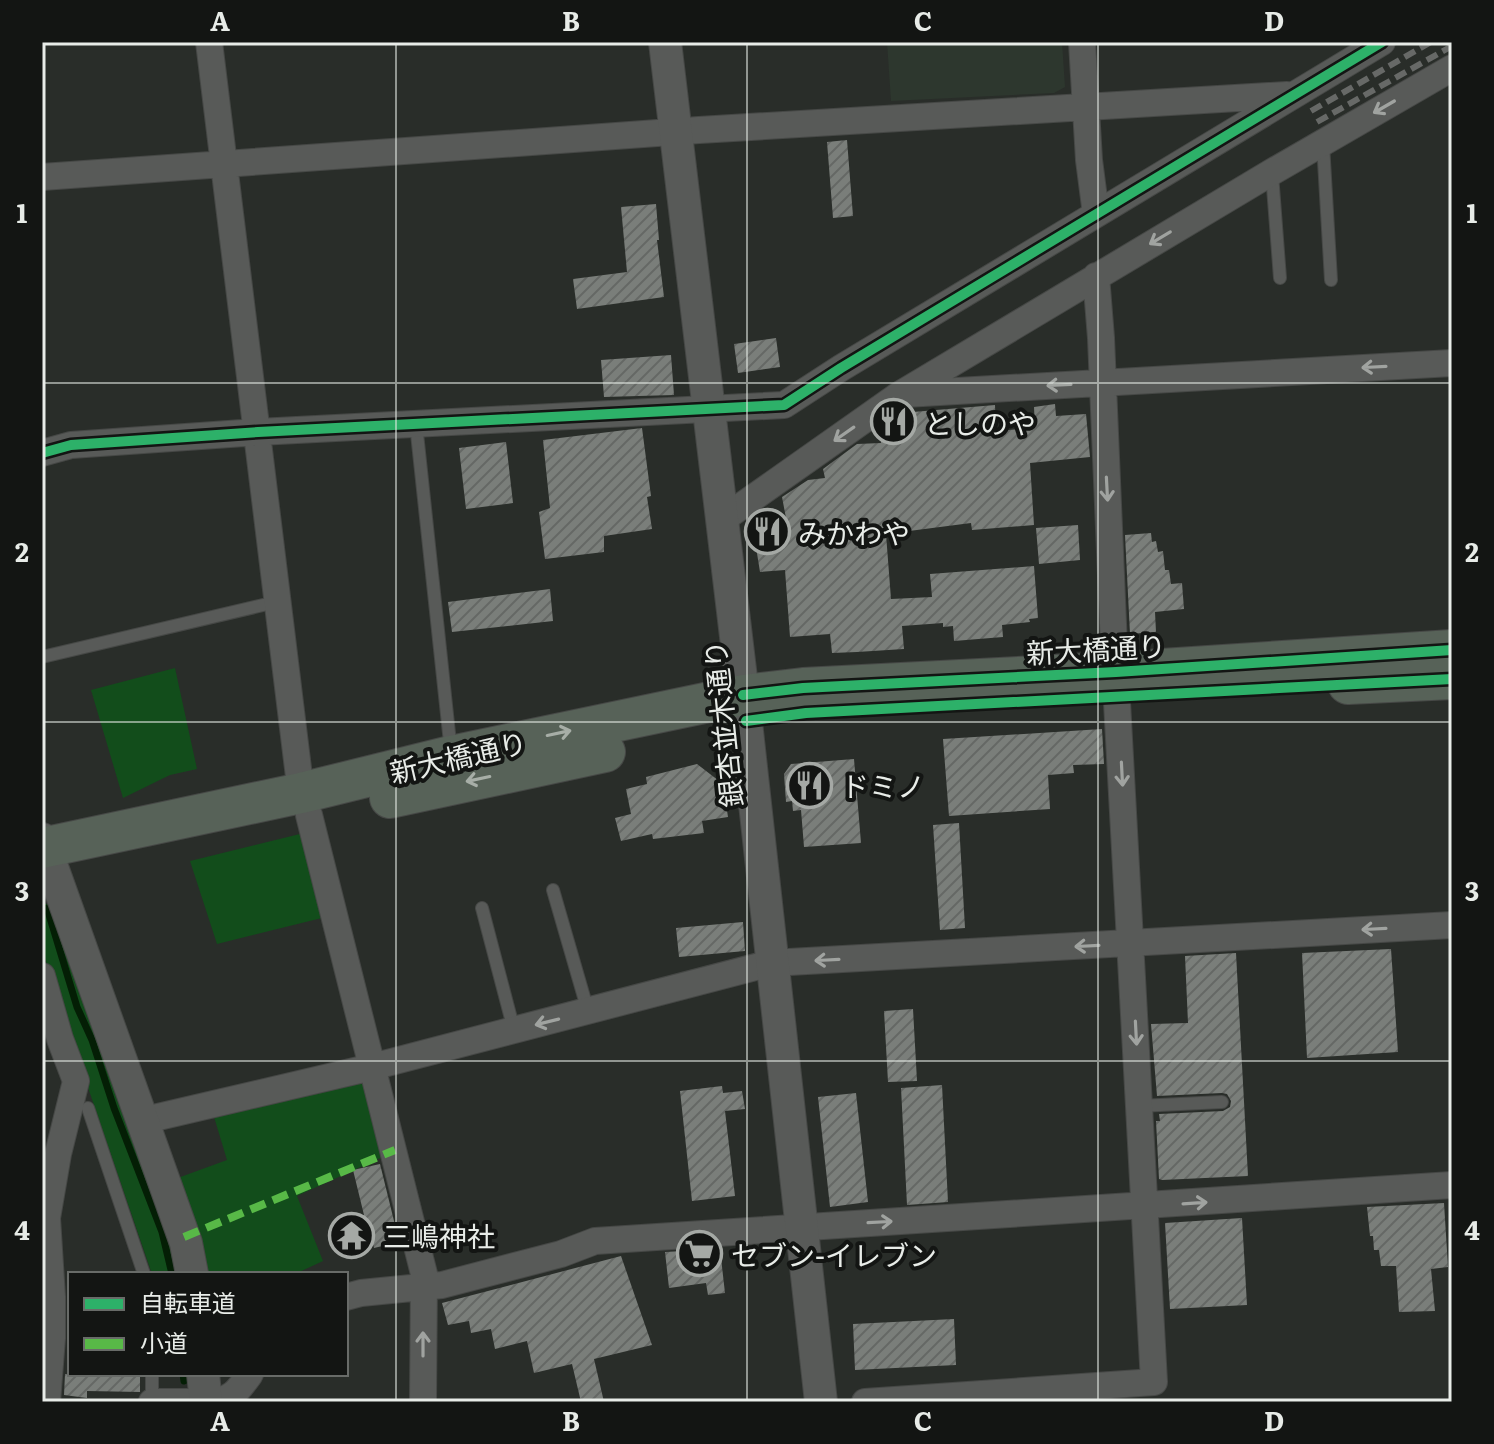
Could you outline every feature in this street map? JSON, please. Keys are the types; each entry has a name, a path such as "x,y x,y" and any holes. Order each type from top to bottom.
{"main road":[{"name":"新大橋通り","path":"305,804 451,756 745,708 806,713 1452,650"},
{"name":"新大橋通り","path":"1117,684 1452,679"},
{"name":"新大橋通り","path":"45,856 305,804 745,708"}],"street":[{"path":"209,42 276,602 305,804 424,1274 423,1402"},
{"name":"銀杏並木通り","path":"665,42 745,708 821,1402"},
{"path":"1082,42 1089,160 1096,214"},
{"path":"42,453 71,445 258,432 784,405 1290,95 1382,42"},
{"path":"723,519 899,395 1452,68"},
{"path":"1425,83 1452,85"},
{"path":"42,177 676,132 1290,95"},
{"path":"865,1402 1154,1382 1096,276"},
{"path":"899,395 1452,363"},
{"path":"45,856 186,1243 192,1272"},
{"path":"141,1121 372,1067 771,963 1452,925"},
{"path":"43,985 60,1039 88,1108"},
{"path":"47,1402 52,1324 47,1218 58,1154 76,1081"},
{"path":"348,1296 442,1285 561,1254 595,1241 1452,1185"},
{"path":"203,1376 207,1402 229,1398 249,1376"},
{"path":"152,1402 189,1402"}],"lane":[{"path":"1323,142 1331,280"},
{"path":"1272,172 1280,278"},
{"path":"416,424 451,756"},
{"path":"42,657 276,602"},
{"path":"553,890 588,1011"},
{"path":"482,908 514,1030"},
{"path":"1139,1106 1222,1102"},
{"path":"88,1108 143,1272"},
{"path":"152,1376 152,1402"}],"shaded area":[{"path":"887,42 1062,42 1065,87 1054,93 891,101"}],"green space":[{"path":"175,668 197,769 170,775 123,798 91,690"},
{"path":"308,832 330,916 217,944 190,861"},
{"path":"56,902 182,1272 151,1272 49,974 42,945 42,905"},
{"path":"371,1071 389,1154 297,1196 323,1261 299,1272 189,1272 164,1183 227,1160 211,1107"}],"building":[{"path":"847,140 853,216 833,218 827,142"},
{"path":"656,204 664,297 577,309 573,279 627,272 621,207"},
{"path":"776,338 780,367 738,373 734,344"},
{"path":"671,355 674,395 604,397 601,360"},
{"path":"1055,404 1056,416 1086,414 1090,457 1030,463 1034,525 972,530 971,523 886,534 891,599 932,597 930,574 1034,566 1038,618 1002,625 1003,637 954,641 953,626 943,627 943,623 902,626 904,649 832,653 830,634 790,637 785,570 760,572 752,522 786,518 782,497 808,480 825,478 823,469 857,444 881,443 881,427 901,413 995,405 996,431 1035,428 1034,407"},
{"path":"642,428 652,529 604,536 604,552 545,559 539,512 550,508 543,440"},
{"path":"506,442 513,503 466,509 459,448"},
{"path":"1078,525 1080,560 1039,564 1036,528"},
{"path":"1151,533 1158,552 1163,551 1165,570 1169,570 1171,584 1182,583 1184,609 1155,612 1156,632 1130,634 1125,535"},
{"path":"550,589 553,621 452,632 448,602"},
{"path":"1102,729 1104,764 1073,765 1074,773 1048,775 1050,809 949,816 943,739"},
{"path":"854,759 861,843 804,847 801,810 793,811 792,801 786,802 784,774 791,764"},
{"path":"697,764 723,784 728,817 702,821 704,833 653,839 652,834 621,841 615,818 631,814 626,789 647,784 646,777"},
{"path":"959,823 965,928 940,930 933,825"},
{"path":"743,922 745,951 679,957 676,928"},
{"path":"1391,949 1398,1052 1307,1058 1302,953"},
{"path":"1236,953 1248,1176 1159,1179 1156,1121 1160,1121 1159,1114 1223,1111 1230,1107 1231,1101 1227,1094 1222,1093 1157,1096 1151,1024 1188,1023 1185,956"},
{"path":"913,1009 917,1081 888,1082 884,1011"},
{"path":"942,1085 948,1202 907,1205 901,1088"},
{"path":"722,1086 723,1093 742,1091 745,1109 725,1111 735,1196 692,1201 680,1091"},
{"path":"856,1093 868,1202 830,1207 818,1097"},
{"path":"380,1164 395,1225 391,1226 395,1243 374,1248 371,1236 350,1247 339,1227 364,1215 353,1170"},
{"path":"1444,1203 1448,1267 1431,1269 1435,1311 1399,1312 1396,1266 1381,1266 1379,1250 1374,1250 1373,1236 1370,1236 1367,1207"},
{"path":"1242,1218 1247,1305 1170,1309 1165,1223"},
{"path":"720,1249 725,1293 708,1295 706,1283 669,1288 665,1252"},
{"path":"621,1256 652,1345 594,1359 604,1402 581,1402 572,1364 534,1373 527,1341 495,1349 491,1329 471,1333 469,1321 448,1325 442,1303"},
{"path":"954,1319 956,1365 855,1370 853,1324"},
{"path":"65,1374 140,1376 140,1392 87,1391 87,1398 64,1395"}],"waterway":[{"path":"47,908 77,1007 162,1232 172,1272"},
{"path":"183,1376 184,1381"}],"railway":[{"path":"1311,111 1431,42"},
{"path":"1317,122 1452,46"}],"marked path":[{"path":"184,1237 395,1150"}],"cycle path":[{"path":"42,453 71,445 258,432 784,405 1382,42"},
{"path":"743,695 803,688 1452,650"},
{"path":"746,721 806,713 1452,679"}],"place":[{"name":"としのや","path":"893,422"},
{"name":"みかわや","path":"767,532"},
{"name":"ドミノ","path":"810,785"},
{"name":"三嶋神社","path":"352,1235"},
{"name":"セブン-イレブン","path":"700,1254"}]}
